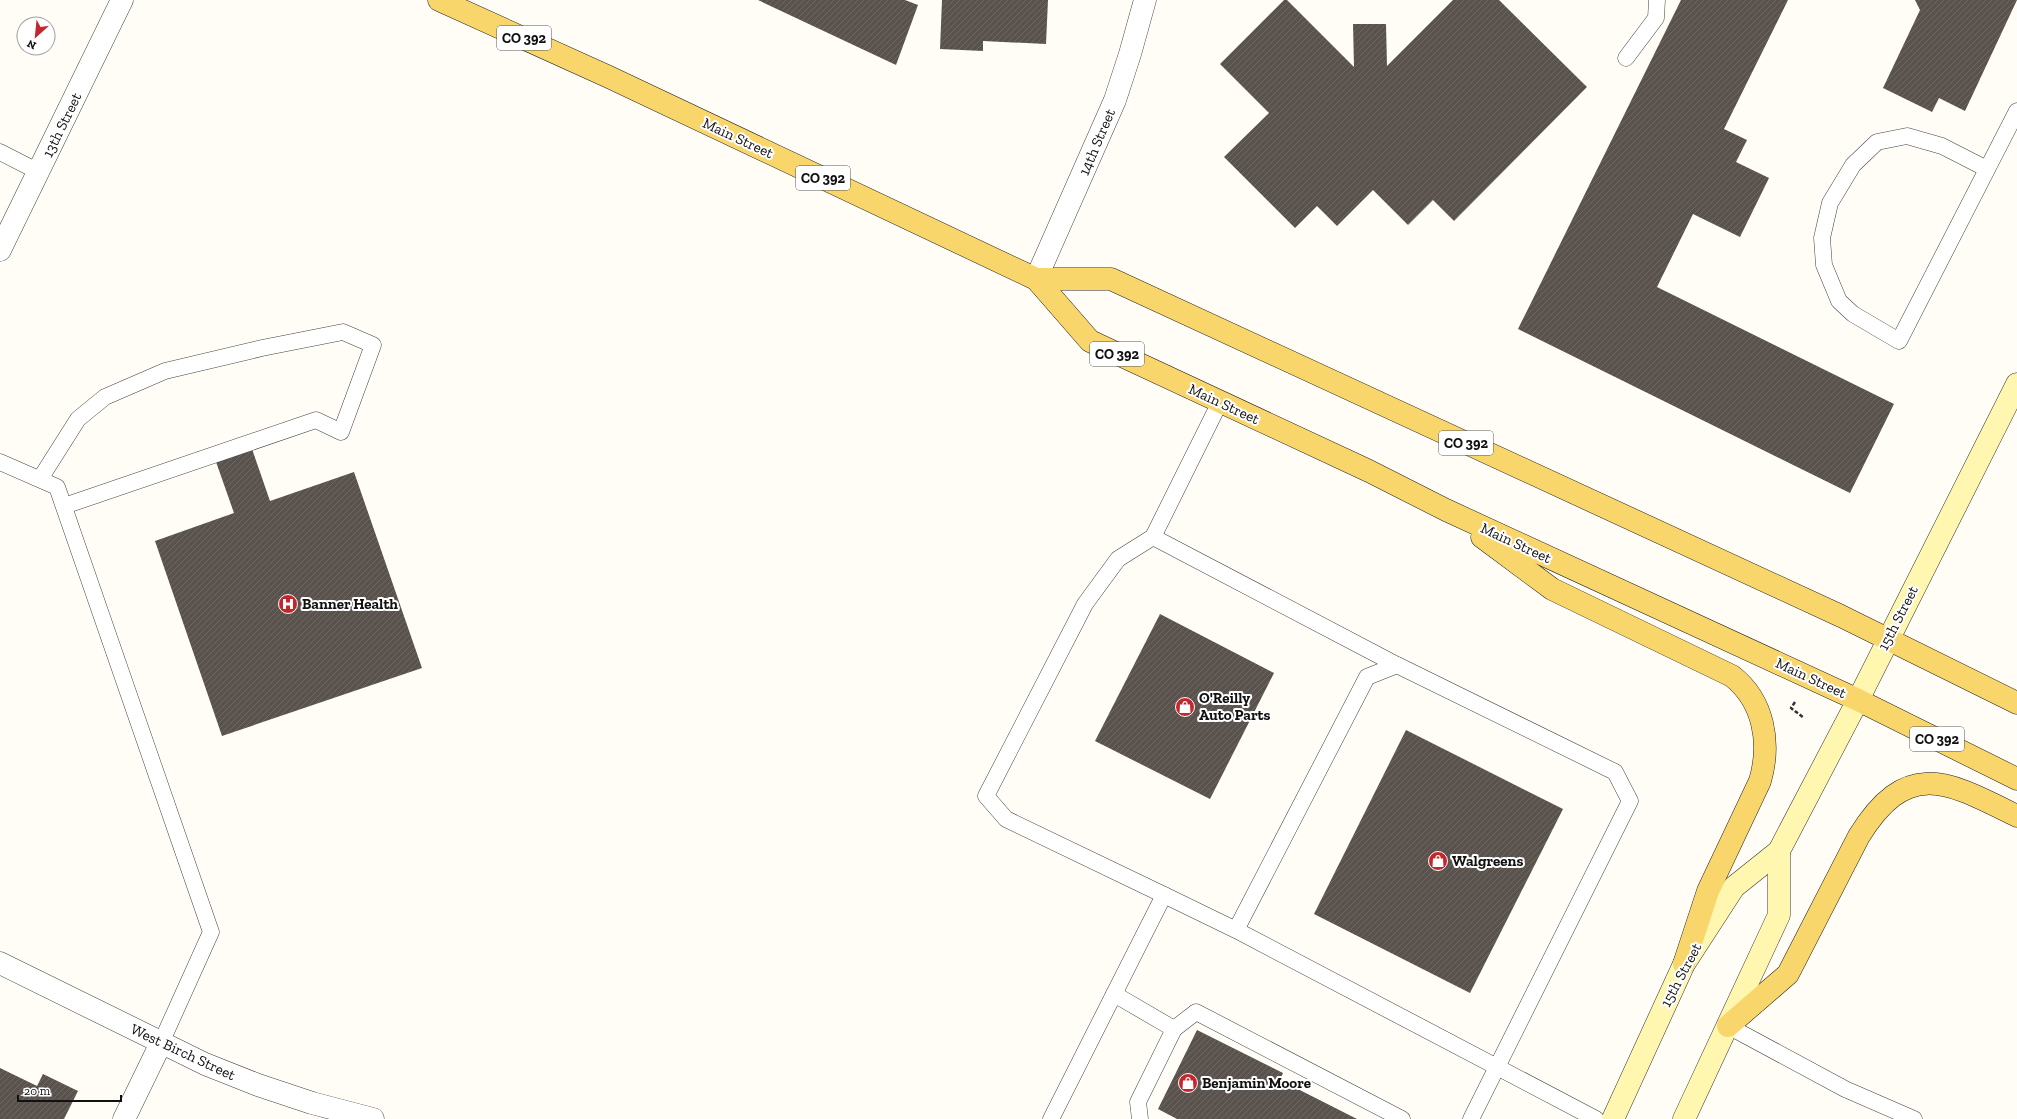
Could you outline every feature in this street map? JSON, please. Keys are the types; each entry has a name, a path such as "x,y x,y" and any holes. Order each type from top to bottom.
{"main road":[{"name":"Main Street","path":"439,0 609,77 1036,279 1090,341 1369,471 1446,510 1858,700 2017,779"},
{"name":"Main Street","path":"1036,279 1111,279 1841,616 2017,703"},
{"path":"1446,510 1552,589 1732,676 1742,683 1750,694 1761,718 1766,738 1764,767 1760,781 1708,891 1684,964"},
{"path":"1728,1026 1788,974 1859,836 1870,819 1894,794 1908,786 1947,785 1961,788 2017,816"}],"street":[{"name":"13th Street","path":"0,250 122,0"},
{"name":"14th Street","path":"1036,279 1115,100 1145,0"},
{"name":"15th Street","path":"1613,1119 1684,964 1734,887 1778,851 1858,700 1887,639 2017,384"},
{"name":"15th Street","path":"1684,1119 1779,916 1778,851"},
{"name":"West Birch Street","path":"0,963 205,1064 258,1086 312,1103 373,1119"},
{"path":"124,1119 161,1043"}],"lane":[{"path":"1626,58 1656,18 1657,0"},
{"path":"1987,169 1942,146 1907,136 1877,142 1853,165 1830,203 1822,238 1824,265 1839,301 1853,314 1899,341 2017,112"},
{"path":"0,152 39,172"},
{"path":"40,479 78,419 105,397 165,371 262,348 343,332 373,345 341,432 316,420 64,506"},
{"path":"1220,402 1153,537 1118,560 1085,604 986,796 1006,819 1236,930 1596,1119"},
{"path":"0,462 57,487 211,932 161,1043"},
{"path":"1153,537 1397,665 1615,772 1630,801 1471,1119"},
{"path":"1236,930 1367,677 1397,665"},
{"path":"1051,1119 1164,895"},
{"path":"1114,994 1174,1029"},
{"path":"1140,1119 1138,1102 1174,1029 1196,1012 1402,1119"},
{"path":"1728,1026 1845,1089 1914,1119"}],"path":[{"path":"1796,700 1791,708 1804,718"}],"building":[{"path":"758,0 905,0 918,5 896,65"},
{"path":"942,0 1048,0 1046,44 983,41 983,51 940,49"},
{"path":"1284,0 1287,0 1354,67 1353,24 1386,24 1387,66 1453,0 1499,0 1587,87 1454,221 1433,200 1408,225 1373,190 1337,226 1317,206 1295,228 1224,157 1269,113 1220,64"},
{"path":"1681,0 1788,0 1724,129 1747,140 1736,162 1769,178 1740,237 1693,214 1657,287 1894,404 1850,493 1518,329"},
{"path":"1915,0 2017,0 1965,111 1939,98 1932,112 1883,88 1920,10"},
{"name":"Banner Health","path":"251,446 270,501 354,472 422,668 222,736 155,541 234,513 215,459"},
{"name":"O'Reilly Auto Parts","path":"1160,614 1274,673 1210,799 1095,741"},
{"name":"Walgreens","path":"1406,730 1563,809 1470,993 1314,914"},
{"path":"1197,1030 1283,1073 1280,1080 1357,1119 1177,1119 1158,1109"},
{"path":"0,1068 37,1086 43,1074 78,1091 64,1119 0,1119"}],"place":[{"name":"Banner Health","path":"288,604"},
{"name":"O'Reilly Auto Parts","path":"1185,707"},
{"name":"Walgreens","path":"1438,861"},
{"name":"Benjamin Moore","path":"1188,1083"}]}
